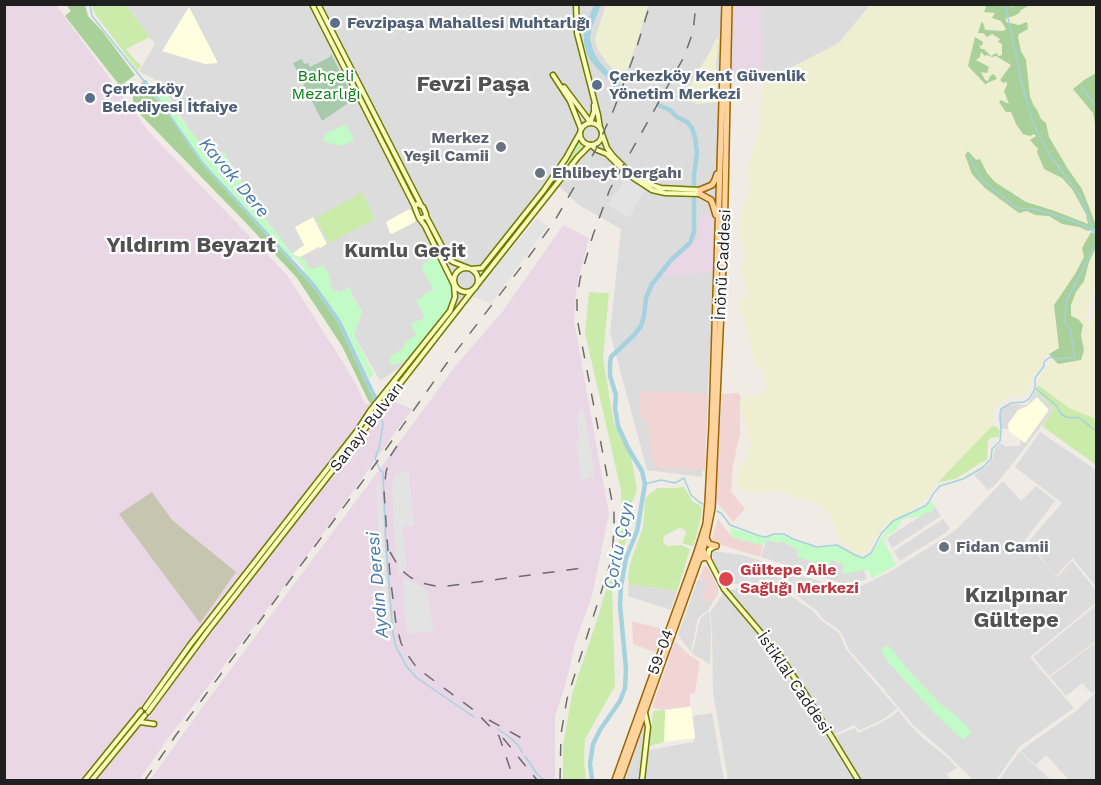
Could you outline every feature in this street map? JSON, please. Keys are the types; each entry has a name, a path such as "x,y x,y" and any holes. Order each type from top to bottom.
{"main road":[{"path":"312,4 330,34 336,39 448,258 477,274 478,281 475,288 468,292 460,291 454,285 419,218 331,41 330,34 318,4"},
{"path":"576,4 577,33 607,148 628,171 652,185 685,192"},
{"name":"İnönü Caddesi","path":"710,505 719,161 727,4"},
{"name":"İnönü Caddesi","path":"704,540 710,505 726,193 727,4"},
{"path":"331,41 336,39"},
{"path":"590,123 553,75 570,101 583,142 607,154 626,173 652,190 665,193 726,193"},
{"path":"590,123 594,112 591,89"},
{"path":"454,285 453,280 456,273 463,268 482,268 506,239 566,158 585,124 595,124 600,128"},
{"path":"590,145 599,141 602,134"},
{"name":"Sanayi Bulvarı","path":"85,780 145,712 475,288 578,157 590,145"},
{"path":"700,192 712,185 719,161"},
{"path":"700,192 711,200 718,221"},
{"path":"415,207 417,204 421,206"},
{"path":"419,218 426,216"},
{"name":"Sanayi Bulvarı","path":"92,780 140,722 190,645 450,311 455,297 454,285"},
{"path":"373,408 378,413"},
{"path":"368,414 373,418"},
{"path":"704,540 716,546"},
{"name":"59-04","path":"618,780 703,550 704,540"},
{"name":"59-04","path":"618,780 704,540"},
{"path":"708,558 709,550 716,546"},
{"path":"703,550 708,558"},
{"path":"699,560 703,557 708,558"},
{"name":"İstiklal Caddesi","path":"708,558 724,589 789,669 858,780"},
{"path":"642,780 648,727 645,710"},
{"path":"140,722 154,724"}],"shaded area":[{"path":"5,5 56,5 149,132 287,275 342,361 365,404 374,404 382,391 397,403 412,409 285,586 166,741 139,780 5,780"},
{"path":"126,5 870,5 839,43 763,82 734,80 727,99 702,477 647,470 610,333 621,229 579,205 559,186 428,348 380,381 354,335 362,311 349,287 339,293 292,254 251,200 224,152 210,156 190,131 159,82 139,71 155,44"},
{"path":"606,5 648,5 624,79 607,63 597,48 595,38"},
{"path":"734,5 761,5 762,71 732,70"},
{"path":"870,5 984,5 995,14 1006,29 1003,31 985,30 982,22 979,33 992,34 1001,40 1002,55 991,56 984,49 981,50 978,38 969,66 987,83 997,78 985,80 975,60 981,51 992,57 996,56 1011,65 1007,85 1011,112 1016,124 1030,136 1034,133 1036,136 1030,139 1039,149 1044,169 1062,178 1072,189 1086,214 1088,224 1026,202 995,182 980,159 972,174 1035,215 1049,216 1062,224 1088,231 1096,229 1096,234 1091,232 1082,248 1084,257 1054,305 1059,348 1044,358 1029,382 1025,396 1008,396 994,409 992,426 937,483 923,503 885,524 867,551 864,554 857,554 841,543 831,515 816,502 796,498 782,491 739,490 740,466 747,457 751,444 740,406 741,398 762,394 767,389 763,371 756,367 749,334 739,308 738,300 747,295 741,272 744,255 739,234 742,209 751,186 747,175 753,149 758,139 763,82 839,43"},
{"path":"1030,5 1096,5 1096,73 1073,89 1093,113 1096,129 1096,225 1082,189 1049,137 1030,97 1026,60 1018,37 1027,22 1019,25 1006,23 1006,18"},
{"path":"189,7 218,63 205,64 162,51"},
{"path":"717,38 719,41 716,63 719,102 698,104 692,102 688,99 686,91"},
{"path":"628,175 646,188 629,218 607,205"},
{"path":"409,209 416,218 415,222 390,233 386,222"},
{"path":"706,214 713,218 713,272 661,277 681,249 693,242 697,236 698,223"},
{"path":"313,217 327,244 300,257 292,254 304,245 295,227"},
{"path":"537,218 548,226 491,304 472,296"},
{"path":"563,225 589,238 577,285 574,321 609,514 592,596 576,640 555,716 555,780 150,780 456,365 503,311"},
{"path":"1096,245 1096,292 1094,290 1089,300 1089,310 1084,317 1089,323 1096,309 1096,419 1069,408 1038,385 1040,376 1052,358 1058,364 1084,350 1081,335 1083,325 1071,316 1071,305 1084,281"},
{"path":"1035,390 1054,409 1014,462 988,490 974,475 988,465 1000,443 1005,446 1020,445 1021,439 1010,429 1003,429 1000,425 998,419 1004,406 1027,405"},
{"path":"639,391 708,393 705,470 657,468 651,455 648,425 640,415"},
{"path":"738,393 741,397 740,434 733,465 731,491 745,509 733,522 715,500 722,394"},
{"path":"1037,397 1049,410 1025,443 1009,431 1008,424 1018,410"},
{"path":"583,407 594,478 581,480 576,441 579,440 577,413"},
{"path":"1040,432 1096,470 1096,587 1073,558 1056,576 1072,561 1096,590 1096,603 1030,657 1074,708 1020,746 996,780 973,780 913,725 849,650 838,629 824,620 817,611 791,591 746,583 726,585 714,563 712,552 742,555 834,587 861,586 888,573 958,528 1003,481 1021,501 1036,486 1055,501 1025,540 1053,573 1029,541 1062,503 1015,467"},
{"path":"409,471 414,526 403,527 406,567 399,575 397,568 399,560 396,560 392,487 395,473"},
{"path":"381,483 392,627 386,627 380,558 376,484"},
{"path":"152,492 172,520 236,572 200,623 119,514"},
{"path":"935,507 941,516 892,548 887,538"},
{"path":"718,519 732,537 763,546 760,557 711,542"},
{"path":"943,519 950,528 945,533 900,561 894,551"},
{"path":"766,540 779,543 782,541 798,550 797,557 832,560 843,564 843,573 863,568 867,579 841,583 761,557"},
{"path":"704,566 709,569 718,587 718,594 713,602 702,598 708,583 699,579"},
{"path":"403,577 425,588 428,593 433,631 410,634 407,629"},
{"path":"698,579 708,583 702,598 713,602 708,610 698,618 691,652 678,635"},
{"path":"629,584 677,591 671,609 628,596"},
{"path":"741,588 788,594 813,611 839,633 846,649 897,709 882,720 860,730 854,725 833,735 779,649 729,591"},
{"path":"723,593 777,659 855,780 728,780 713,693 710,613"},
{"path":"1096,605 1096,641 1049,676 1033,657"},
{"path":"709,611 710,666 692,654 700,619"},
{"path":"632,621 666,630 657,653 633,644"},
{"path":"675,641 700,662 695,692 690,694 690,706 663,710 652,708"},
{"path":"1096,642 1096,689 1092,694 1082,683 1066,696 1050,677"},
{"path":"1096,692 1096,780 1069,780 1046,755 1036,765 1020,751 1076,711"},
{"path":"691,707 695,738 664,742 665,710"},
{"path":"899,711 925,740 957,768 947,774 950,780 862,780 834,736 855,728 858,733 881,723"},
{"path":"712,713 724,780 644,780 648,750 693,742 695,738 693,716"},
{"path":"645,723 647,727 640,780 623,780"},
{"path":"1020,752 1051,780 1000,779"}],"green space":[{"path":"70,4 85,5 88,16 135,75 120,86 65,16 71,11 67,6"},
{"path":"92,5 126,5 151,39 148,38 126,49 141,65 138,71 95,14"},
{"path":"984,5 1010,5 1011,7 1030,5 1014,16 1006,18 1006,22 1019,25 1027,22 1028,29 1018,37 1026,60 1030,97 1041,119 1046,123 1049,137 1082,189 1096,229 1088,231 1062,224 1049,216 1035,215 1027,211 1019,213 985,188 972,174 965,155 968,151 976,160 980,159 995,182 1026,202 1088,224 1086,214 1072,189 1062,178 1044,169 1037,152 1038,149 1030,140 1036,136 1023,134 1011,112 1006,112 999,102 1001,100 1009,104 1004,91 1007,82 1003,83 1000,80 1011,65 996,56 992,57 987,55 985,56 981,52 980,57 976,60 989,67 987,73 981,72 985,80 988,81 994,74 997,79 986,85 968,66 975,37 983,42 982,46 979,45 981,49 991,56 996,53 999,56 1002,55 1002,44 998,42 1000,39 992,34 987,37 983,33 978,33 983,22 985,30 1003,31 1006,29 1001,21 992,18 995,13 984,12 986,7"},
{"name":"Bahçeli Mezarlığı","path":"331,54 354,99 322,121 293,63 302,59 304,64 308,63 310,67 330,57"},
{"path":"1096,73 1096,129 1093,113 1073,89"},
{"path":"143,81 202,164 314,288 338,323 375,403 371,404 368,400 342,346 297,278 135,109 133,96"},
{"path":"159,82 178,115 210,156 214,157 224,152 251,200 292,254 305,260 312,269 323,266 330,275 331,288 339,293 349,287 362,311 354,335 374,375 369,378 341,321 316,285 305,274 303,267 296,259 290,257 204,163 152,89"},
{"path":"346,124 354,140 341,146 323,141 325,134"},
{"path":"578,137 580,143 585,146 480,277 477,272 487,266 527,215 563,166"},
{"path":"362,192 375,219 329,243 316,218"},
{"path":"1091,232 1096,234 1096,247 1084,281 1071,305 1071,316 1083,325 1081,335 1084,350 1081,360 1058,364 1049,354 1059,348 1054,305 1084,257 1082,248"},
{"path":"437,256 452,284 449,309 405,361 391,365 391,355 403,349 405,342 416,335 411,324 425,318 416,300 433,290 421,266"},
{"path":"589,292 609,293 603,358 614,424 631,456 637,489 631,506 632,520 612,588 615,686 585,739 586,780 563,780 563,745 572,694 618,550 622,518 621,490 585,333"},
{"path":"1038,385 1069,408 1096,419 1096,465 1042,426 1054,409 1035,390"},
{"path":"992,426 997,427 1000,431 999,437 988,440 987,460 957,478 937,483"},
{"path":"684,487 693,502 701,506 702,513 694,545 682,543 686,533 684,529 679,528 664,536 663,541 667,546 681,545 690,549 677,591 629,584 630,564 643,527 647,496 658,488"},
{"path":"931,501 935,507 933,511 903,519 895,531 883,541 896,565 872,578 868,570 843,574 843,564 832,560 828,567 797,557 798,550 782,541 780,543 766,540 763,546 732,537 730,528 764,537 781,535 817,548 838,546 860,558 871,554 890,525 902,516 925,507"},
{"path":"888,645 912,674 972,732 963,740 935,714 889,663 880,650"},
{"path":"665,710 664,742 650,746 653,711"}],"water":[{"path":"594,5 601,5 590,38 593,50 598,60 624,89 620,95 587,55 584,29"},
{"path":"144,80 204,163 316,285 341,321 377,397 374,401 338,323 314,288 202,164"}],"waterway":[{"name":"Kavak Dere","path":"90,4 92,16 144,81"},
{"path":"1005,4 1032,121 1049,154 1081,197 1096,237"},
{"path":"1082,88 1096,106"},
{"name":"Çorlu Çayı","path":"592,780 590,764 593,744 620,701 625,688 621,586 626,558 637,531 645,484 642,471 618,426 615,408 616,395 610,376 611,357 641,326 646,298 652,284 671,260 690,243 694,232 694,175 697,153 695,137 687,122 658,105"},
{"path":"970,158 981,179 1017,208 1034,209 1052,214 1083,225 1095,232"},
{"path":"717,511 730,525 760,536 784,534 817,547 837,545 863,558 871,553 881,534 893,521 925,506 940,486 963,479 982,468 991,459 992,449 1000,441 1001,409 1011,403 1024,402 1030,398 1035,388 1035,378 1044,366 1044,362 1050,357 1060,359 1075,357 1070,329 1065,323 1066,302 1096,243"},
{"path":"1035,388 1056,405 1061,414 1066,417 1078,417 1096,431"},
{"name":"Aydın Deresi","path":"381,417 383,424 375,458 383,472 386,548 396,647 407,667 417,678 474,717"},
{"path":"645,484 661,480 675,483 684,478 691,495 703,504"},
{"name":"Aydın Deresi","path":"498,729 518,745 522,752"},
{"name":"Aydın Deresi","path":"525,756 544,780"}],"railway":[{"path":"145,780 447,363 554,222 595,151 614,109 650,4"},
{"path":"560,780 561,734 567,699 612,558 614,528 614,512 577,318 580,279 610,189 684,57 693,32 696,4"},
{"path":"397,446 391,455 386,472 384,491 390,575 396,624 401,643 417,668 475,711 499,736 514,780"},
{"path":"390,552 400,569 410,577 421,583 440,587 590,567"},
{"path":"489,720 525,740"},
{"path":"503,738 537,780"}],"place":[{"name":"Fevzipaşa Mahallesi Muhtarlığı","path":"335,23"},
{"name":"Çerkezköy Kent Güvenlik Yönetim Merkezi","path":"597,85"},
{"name":"Çerkezköy Belediyesi İtfaiye","path":"90,98"},
{"name":"Merkez Yeşil Camii","path":"501,147"},
{"name":"Ehlibeyt Dergahı","path":"540,173"},
{"name":"Fidan Camii","path":"944,547"},
{"name":"Gültepe Aile Sağlığı Merkezi","path":"726,579"}],"district":[{"name":"Fevzi Paşa","path":"473,85"},
{"name":"Yıldırım Beyazıt","path":"191,246"},
{"name":"Kumlu Geçit","path":"405,251"},
{"name":"Kızılpınar Gültepe","path":"1016,608"}]}
